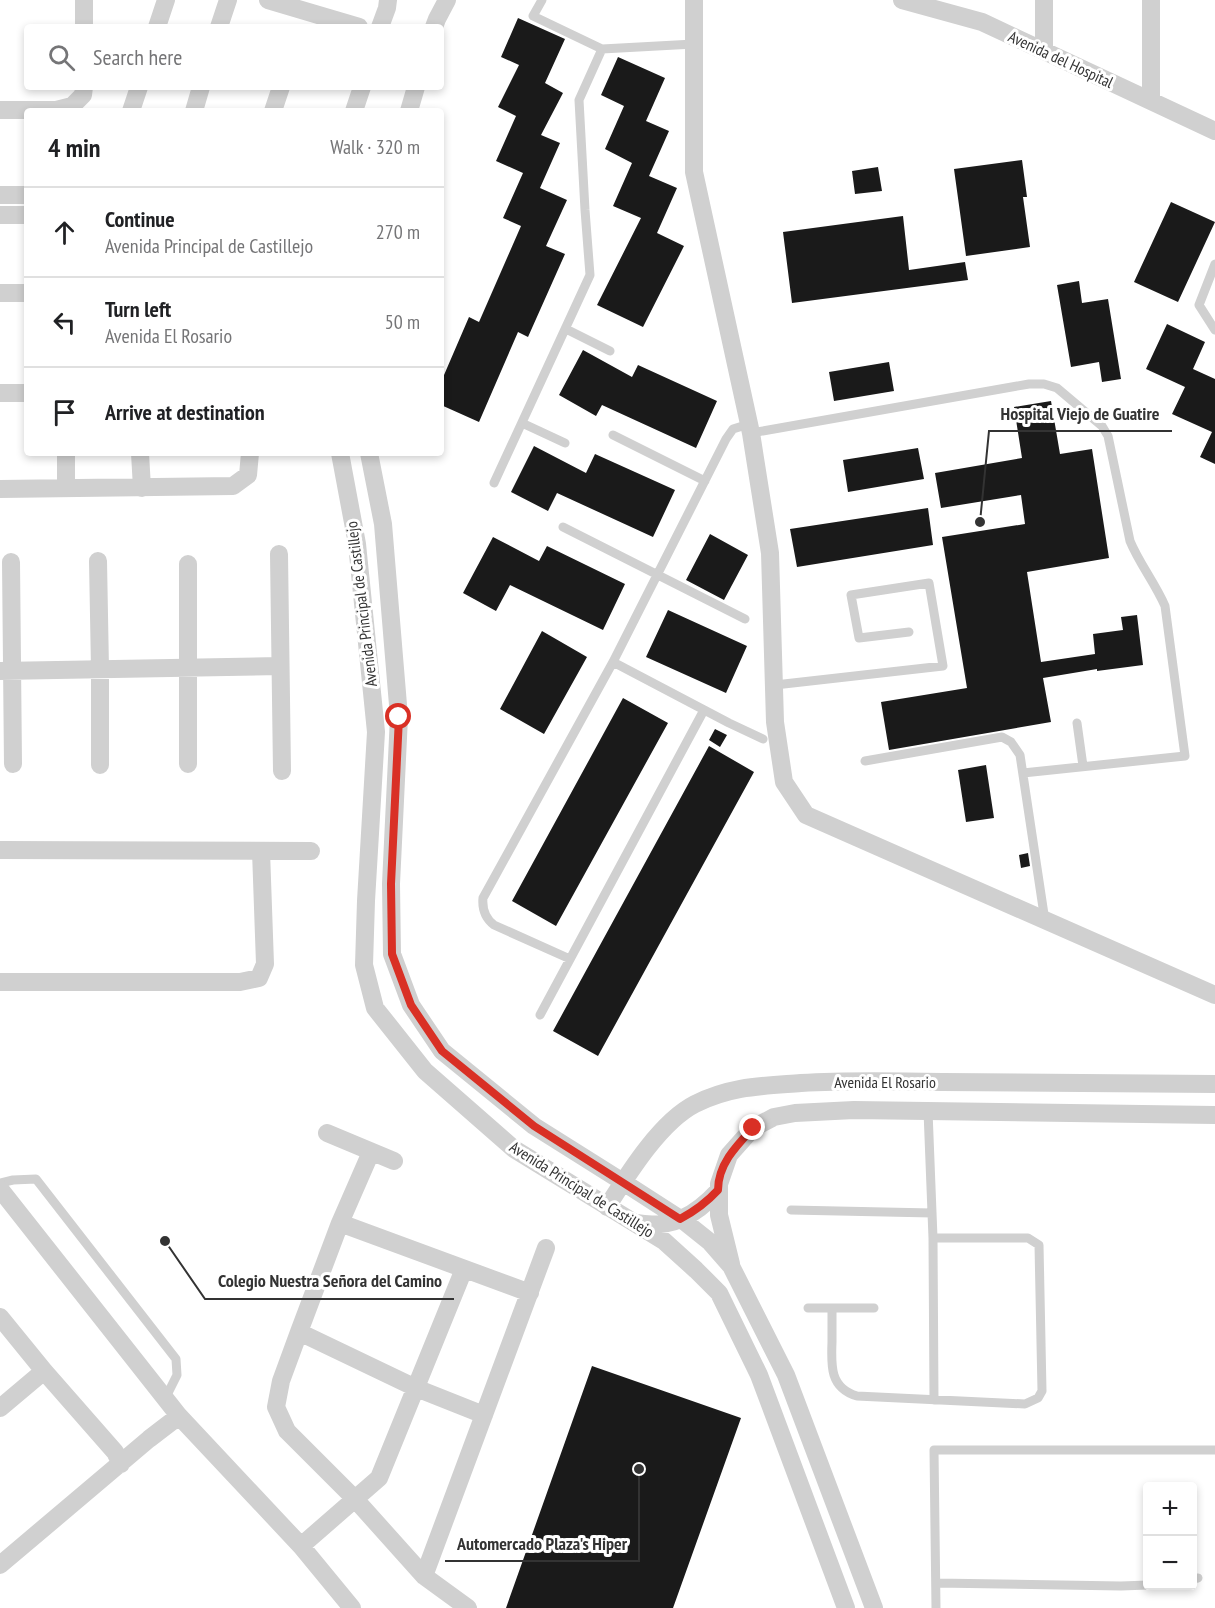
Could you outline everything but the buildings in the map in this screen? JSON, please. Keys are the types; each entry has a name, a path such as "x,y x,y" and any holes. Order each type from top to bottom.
{"street":[{"path":"84,0 84,24"},
{"path":"158,24 166,0"},
{"path":"220,24 228,0"},
{"path":"268,0 304,19 338,24"},
{"path":"381,24 388,0"},
{"path":"435,24 447,0"},
{"path":"694,0 694,172 750,429 770,553 775,722 784,782 806,815 1215,994"},
{"name":"Avenida del Hospital","path":"902,0 935,4 982,22 1215,131"},
{"path":"1044,0 1044,51"},
{"path":"1151,0 1151,101"},
{"path":"64,108 72,106 83,95 84,90"},
{"path":"132,108 138,90"},
{"path":"195,108 200,90"},
{"path":"274,108 280,90"},
{"path":"355,108 361,90"},
{"path":"409,108 415,90"},
{"path":"0,110 24,110"},
{"path":"0,195 24,195"},
{"path":"0,215 24,215"},
{"path":"0,293 24,293"},
{"path":"0,393 24,393"},
{"path":"66,456 66,488"},
{"path":"140,456 142,488"},
{"path":"0,489 233,486 248,475 250,456"},
{"name":"Avenida Principal de Castillejo","path":"341,456 357,544 376,732 364,965 375,1008 425,1071 514,1149 664,1241 719,1293 759,1375 846,1608"},
{"name":"Avenida Principal de Castillejo","path":"370,456 383,525 399,717 391,884 392,954 411,1005 442,1051 534,1126 680,1219 710,1242 731,1266 786,1375 874,1608"},
{"path":"279,554 282,771"},
{"path":"98,561 100,765"},
{"path":"11,562 6,671 13,764"},
{"path":"188,564 188,764"},
{"path":"6,671 280,666"},
{"path":"0,850 311,851"},
{"path":"0,982 240,982 259,978 265,964 261,851"},
{"name":"Avenida El Rosario","path":"607,1207 652,1143 675,1118 693,1105 731,1090 756,1086 838,1081 1215,1084"},
{"name":"Avenida El Rosario","path":"731,1266 719,1215 718,1184 729,1155 753,1128 774,1117 795,1113 854,1110 1215,1115"},
{"path":"327,1133 394,1161"},
{"path":"371,1152 340,1223 299,1332 281,1381 276,1407 287,1431 355,1499 424,1576 468,1608"},
{"path":"0,1189 179,1416 301,1546 352,1608"},
{"path":"631,1222 652,1226 668,1224 694,1211 718,1190"},
{"path":"340,1223 530,1293"},
{"path":"424,1576 546,1248"},
{"path":"301,1546 379,1478 464,1269"},
{"path":"0,1317 115,1452 121,1464"},
{"path":"299,1332 416,1388 484,1415"},
{"path":"0,1408 44,1371"},
{"path":"0,1566 179,1416"}],"lane":[{"path":"542,0 533,16 602,49 694,44"},
{"path":"494,483 590,275 579,100 602,49"},
{"path":"1215,264 1199,305 1215,330"},
{"path":"566,329 610,351"},
{"path":"570,960 494,925 484,912 483,898 613,662 733,429 750,429 1029,384 1044,384 1057,388 1102,426 1108,436 1130,540 1135,554 1165,606 1185,756 1023,773"},
{"path":"522,423 565,443"},
{"path":"613,435 705,481"},
{"path":"563,527 745,619"},
{"path":"775,685 943,666 929,583 851,595 859,638 909,632"},
{"path":"613,662 763,739"},
{"path":"540,1015 704,710"},
{"path":"1077,723 1083,766"},
{"path":"865,761 1002,737 1011,742 1020,755 1046,921"},
{"path":"928,1112 933,1238 934,1400"},
{"path":"0,1183 36,1179 176,1359 177,1375 165,1399"},
{"path":"791,1210 932,1213"},
{"path":"832,1309 831,1369 838,1384 847,1393 857,1396 1025,1404 1038,1398 1042,1391 1039,1245 1028,1238 933,1238"},
{"path":"808,1308 874,1308"},
{"path":"936,1608 934,1450 1215,1450"},
{"path":"936,1583 1143,1585"}],"place":[{"name":"Hospital Viejo de Guatire","path":"980,522"},
{"name":"Colegio Nuestra Señora del Camino","path":"165,1241"},
{"name":"Automercado Plaza's Hiper","path":"639,1469"}],"route":[{"path":"399,717 391,884 392,954 411,1005 442,1051 534,1126 680,1219 710,1199 718,1190 729,1155 753,1128"}]}
